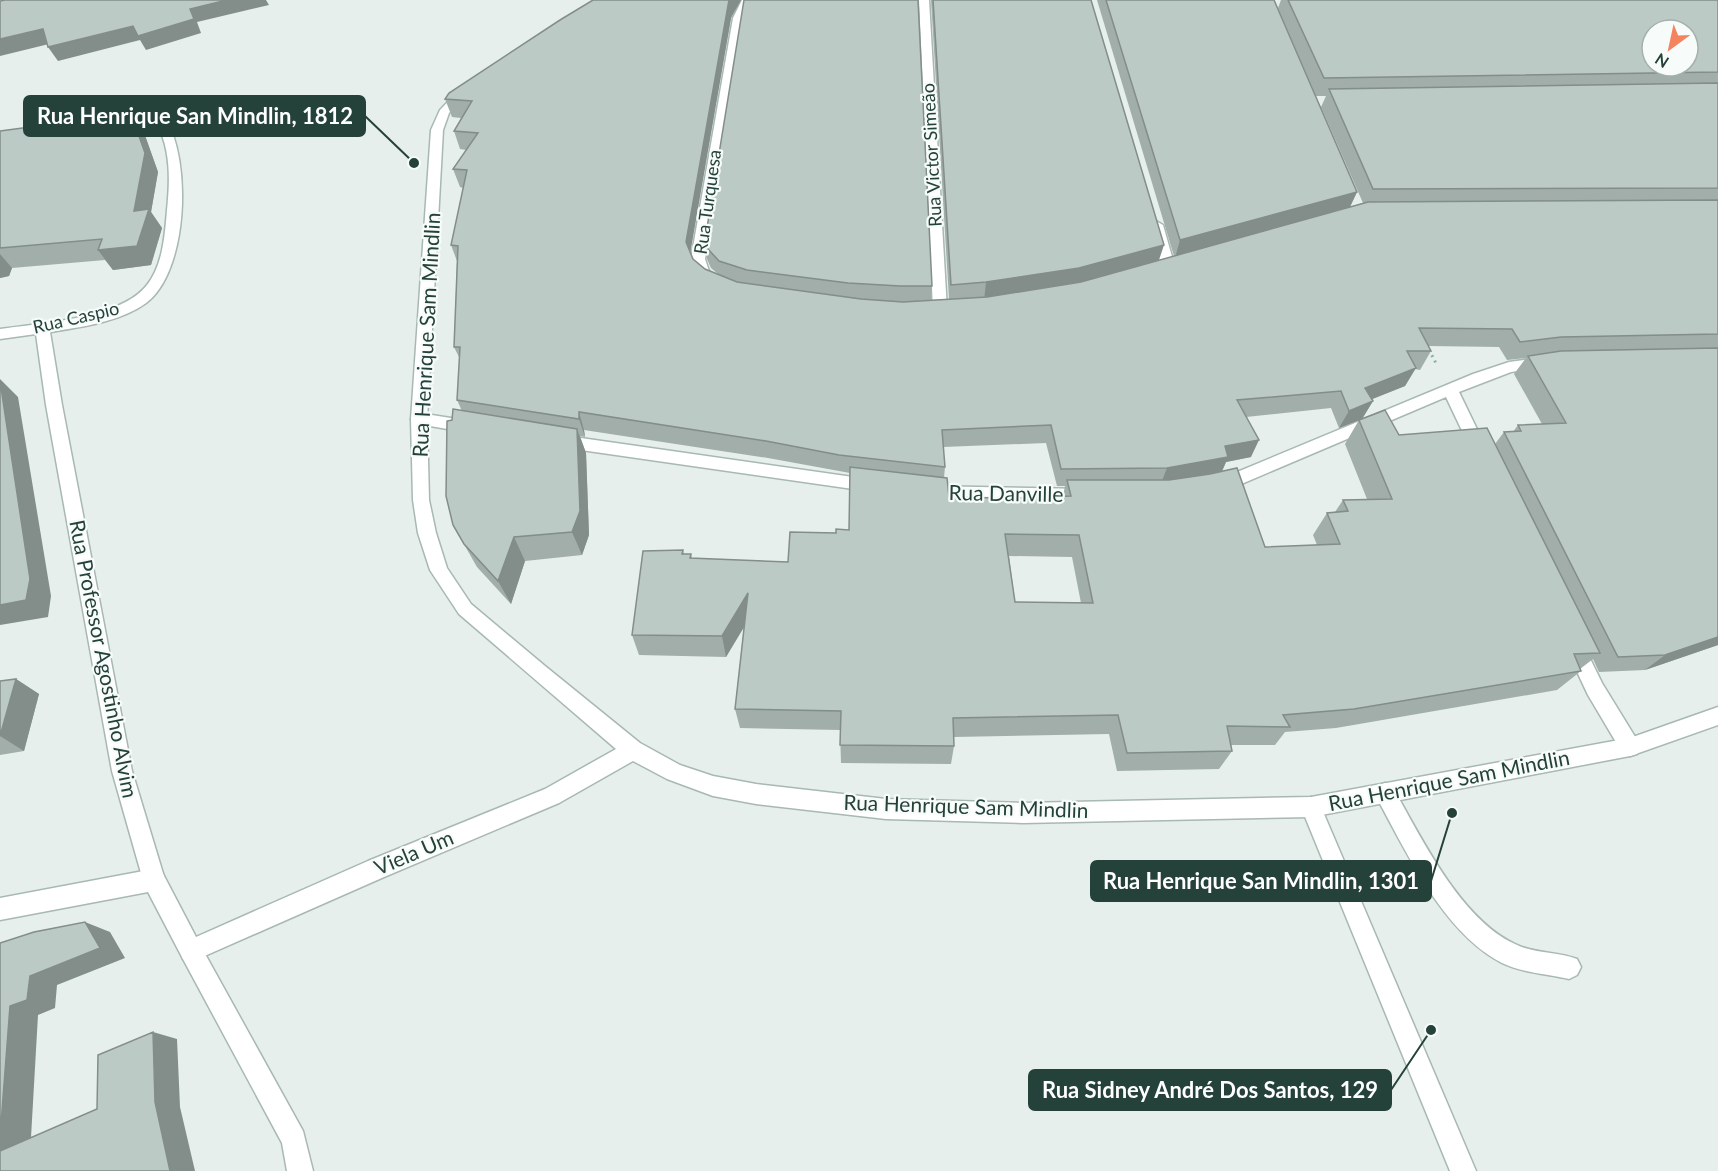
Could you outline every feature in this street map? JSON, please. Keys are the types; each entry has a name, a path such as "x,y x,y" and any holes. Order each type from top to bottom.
{"street":[{"name":"Rua Turquesa","path":"729,291 704,273 698,259 738,18 747,0"},
{"name":"Rua Victor Simeão","path":"924,0 941,310"},
{"name":"Rua Henrique Sam Mindlin","path":"481,78 465,90 444,112 437,130 419,419 422,500 427,533 440,570 465,609 633,750 674,772 713,786 756,794 886,809 1023,813 1311,807 1630,747 1718,716"},
{"name":"Rua Caspio","path":"0,334 98,317 120,310 146,296 160,276 172,236 175,194 169,136 161,121 141,118 99,122"},
{"path":"1152,211 1168,267"},
{"name":"Rua Professor Agostinho Alvim","path":"42,327 54,405 122,771 154,880 294,1140 300,1171"},
{"path":"1199,489 1233,481 1509,367 1558,362"},
{"path":"1451,391 1487,466"},
{"path":"419,419 483,429"},
{"name":"Rua Danville","path":"540,438 899,489 998,495 1102,495"},
{"path":"1564,625 1595,689 1630,747"},
{"name":"Viela Um","path":"191,951 376,869 552,796 633,750"},
{"path":"1385,793 1437,880 1478,933 1509,955 1569,968"},
{"path":"1311,807 1463,1171"},
{"path":"0,909 154,880"}],"path":[{"path":"1429,350 1451,391"}],"building":[{"path":"227,0 190,9 194,19 138,36 133,26 48,47 43,29 0,39 0,1"},
{"path":"593,0 729,0 686,242 693,259 705,269 737,282 861,299 903,302 987,297 1081,282 1368,202 1718,200 1718,334 1561,337 1520,342 1512,329 1419,328 1431,351 1407,351 1416,368 1365,388 1373,401 1349,411 1341,391 1237,400 1259,440 1225,446 1228,457 1167,468 1061,469 1051,425 942,430 945,467 839,455 766,441 579,412 579,419 457,400 460,347 454,347 458,246 451,245 467,170 453,169 478,133 454,131 472,101 445,99 449,93"},
{"path":"744,0 918,0 932,286 848,283 747,270 719,261 708,249 705,240"},
{"path":"933,0 1091,0 1164,245 1079,268 951,285"},
{"path":"1106,0 1274,0 1357,192 1180,240"},
{"path":"1288,0 1718,0 1718,72 1700,72 1700,18 1640,18 1640,73 1324,78"},
{"path":"1718,83 1718,188 1373,189 1329,89"},
{"path":"129,108 145,153 134,211 149,209 137,246 98,250 102,239 0,248 0,131 90,119 92,113"},
{"path":"1718,348 1718,637 1665,655 1618,657 1504,432 1521,431 1518,425 1566,423 1528,356 1561,351"},
{"path":"0,381 30,579 26,600 0,605"},
{"path":"453,409 577,429 580,511 572,532 514,537 498,581 464,544 453,525 446,496 447,421 452,420"},
{"path":"1385,410 1399,435 1487,428 1600,653 1574,654 1581,671 1354,709 1283,715 1290,727 1227,726 1232,751 1127,753 1118,715 953,718 954,746 840,745 841,711 735,709 748,593 722,636 632,635 643,551 683,550 682,554 691,554 690,558 788,562 790,532 836,533 836,529 849,530 850,467 947,478 949,497 1005,498 1071,496 1067,480 1169,480 1237,468 1265,547 1340,544 1327,513 1348,511 1343,500 1392,499 1359,420","holes":["1005,534 1079,535 1093,603 1015,602"]},
{"path":"16,679 0,736 0,681"},
{"path":"85,922 100,948 30,976 27,1000 10,1006 0,1137 0,943 34,932"},
{"path":"153,1032 155,1102 170,1171 0,1171 0,1151 97,1109 98,1055"}],"place":[{"name":"Rua Henrique San Mindlin, 1812","path":"414,163"},
{"name":"Rua Henrique San Mindlin, 1301","path":"1452,813"},
{"name":"Rua Sidney André Dos Santos, 129","path":"1431,1030"}]}
